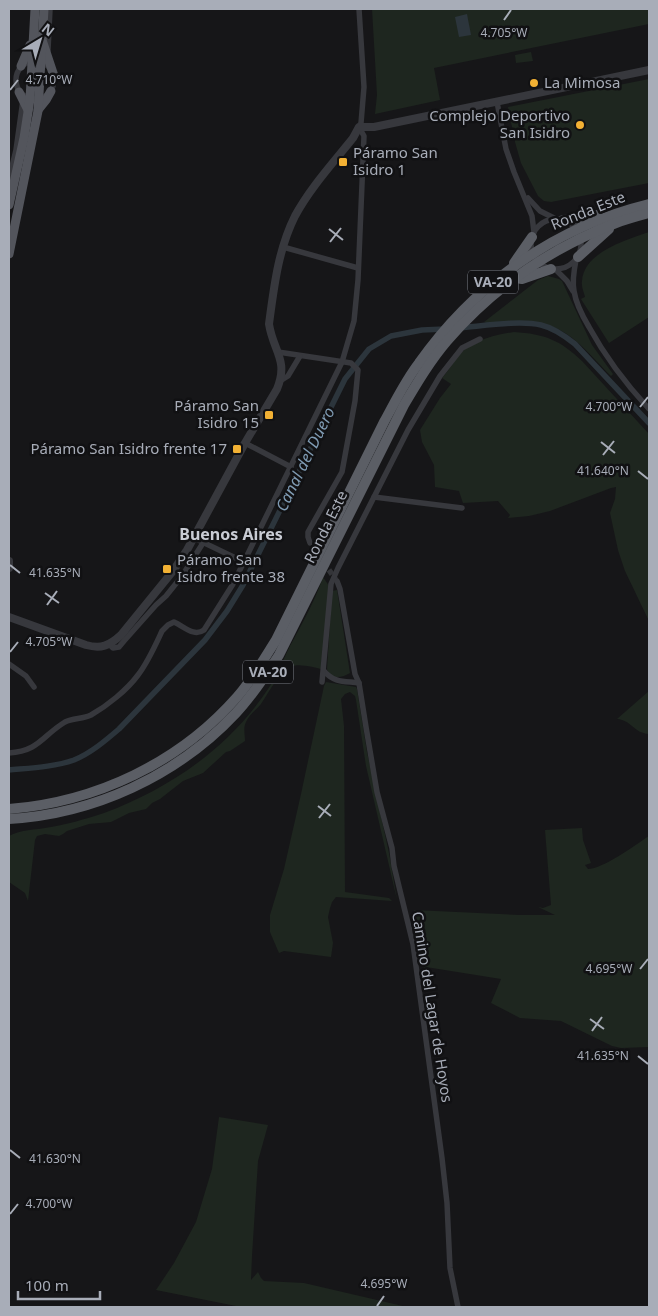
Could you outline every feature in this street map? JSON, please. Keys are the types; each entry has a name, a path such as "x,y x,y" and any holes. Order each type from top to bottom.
{"highway":[{"name":"Ronda Este","path":"9,809 24,808 101,790 138,774 174,753 216,718 238,696 257,671 276,640 384,422 418,364 462,318 488,286 513,273 535,257 559,249 578,234 649,204"},
{"path":"560,219 583,219 605,213 615,218 577,258"},
{"name":"Ronda Este","path":"615,218 649,213"},
{"path":"533,235 513,273 522,279 554,269"},
{"name":"Ronda Este","path":"14,819 54,813 91,804 147,781 186,757 236,713 279,655 404,405 442,340"},
{"path":"9,802 24,808"},
{"path":"9,824 14,819"}],"main road":[{"path":"21,66 33,36 35,9"},
{"path":"9,205 24,138 28,98 40,59 44,9"},
{"path":"33,36 40,59 54,76"},
{"path":"9,254 38,111 51,91"},
{"path":"28,98 38,111"}],"street":[{"path":"28,98 15,81 17,71 21,66 40,59 50,9"},
{"path":"9,617 86,645 94,647 106,646 114,642 121,635 173,571 194,538 280,381 282,369 278,352 270,334 269,324 278,264 292,224 300,206 352,138 361,123 364,86 358,9"},
{"path":"359,127 374,127 649,70"},
{"path":"28,98 46,96 53,87 54,76"},
{"path":"9,179 28,98"},
{"path":"497,102 506,149 532,216 533,235 531,245 535,257 544,266 554,269 567,281 574,292 583,318 598,344 628,386 649,409"},
{"path":"9,754 28,750 41,742 63,723 72,719 87,717 101,710 128,687 138,675 162,631 168,625 174,622 195,633 199,633 204,630 224,600 342,362 354,321 364,136 359,127"},
{"path":"523,191 535,206 570,224 578,234 580,251 574,274 574,292"},
{"path":"533,235 548,220 560,219"},
{"path":"283,247 358,268"},
{"path":"554,269 570,265 577,258"},
{"path":"322,682 331,584 338,568 408,430 440,376 462,348 480,338"},
{"path":"278,352 351,364 358,370 356,401 342,472 308,532 310,543"},
{"path":"280,381 288,376 300,356"},
{"path":"245,443 291,467"},
{"path":"374,497 462,508"},
{"path":"194,538 244,562"},
{"path":"109,644 114,648 119,647 124,642 182,576 203,543"},
{"path":"9,561 9,568"},
{"name":"Camino del Lagar de Hoyos","path":"337,581 355,674 360,683 377,792 392,848 394,866 413,944 442,1158 447,1203 450,1268 458,1307"},
{"path":"9,664 26,676 34,687"},
{"path":"324,671 335,680 360,683"}],"shaded area":[{"path":"372,9 649,9 649,24 434,68 440,100 375,114 377,95"},
{"path":"467,14 471,35 459,37 455,17"},
{"path":"531,52 533,61 516,63 515,55"},
{"name":"Complejo Deportivo San Isidro","path":"649,79 649,183 551,202 544,201 538,196 521,163 508,107"},
{"path":"649,232 649,317 609,343 581,299 585,297 582,283 585,271 590,262 598,255 618,243"},
{"path":"548,276 562,281 592,345 613,374 611,376 582,347 562,331 537,323 498,324 484,322 538,280"},
{"path":"514,332 535,334 551,339 566,348 582,361 649,434 649,621 625,571 618,550 610,513 615,499 616,487 550,511 508,518 510,515 498,501 463,503 459,491 435,487 434,465 422,442 420,430 451,384 442,378 462,352 470,345"},
{"path":"323,577 329,586 321,669 297,665 286,670 278,678 261,704 247,719 245,741 226,752 203,773 183,781 146,809 129,813 111,822 89,824 67,831 59,836 45,834 37,836 28,901 25,893 9,882 9,836 22,831 53,827 83,820 128,803 174,779 216,748 235,730 271,684 304,621"},
{"path":"337,590 350,673 337,677 331,675 327,669 332,591"},
{"path":"326,682 356,687 357,689 367,752 397,900 366,766 356,700 355,696 350,692 341,699 344,726 345,892 389,898 392,901 336,897 332,902 328,917 333,943 331,957 284,951 279,953 270,932 270,915 284,869"},
{"path":"649,691 649,734 639,731 626,722 617,719"},
{"path":"582,828 583,840 591,863 585,865 588,869 610,861 649,836 649,1047 621,1048 612,1046 561,1021 520,1018 491,1003 501,979 426,967 424,970 421,941 414,910 555,915 538,907 543,908 551,905 545,830"},
{"path":"219,1117 268,1125 258,1161 251,1280 258,1272 264,1281 304,1283 407,1307 241,1307 156,1290 174,1263 196,1222 212,1169"}],"waterway":[{"name":"Canal del Duero","path":"459,328 522,323 546,326 555,330 575,344 649,423"},
{"name":"Canal del Duero","path":"9,770 50,766 74,760 92,750 119,729 205,640 227,611 243,585 345,379 369,349 391,336 422,330 445,329"}],"tunnel":[{"path":"324,563 336,580"}],"place":[{"name":"La Mimosa","path":"534,83"},
{"name":"Complejo Deportivo San Isidro","path":"580,125"},
{"name":"Páramo San Isidro 1","path":"343,162"},
{"name":"Páramo San Isidro 15","path":"269,415"},
{"name":"Páramo San Isidro frente 17","path":"237,449"},
{"name":"Páramo San Isidro frente 38","path":"167,569"}],"district":[{"name":"Buenos Aires","path":"231,534"}]}
